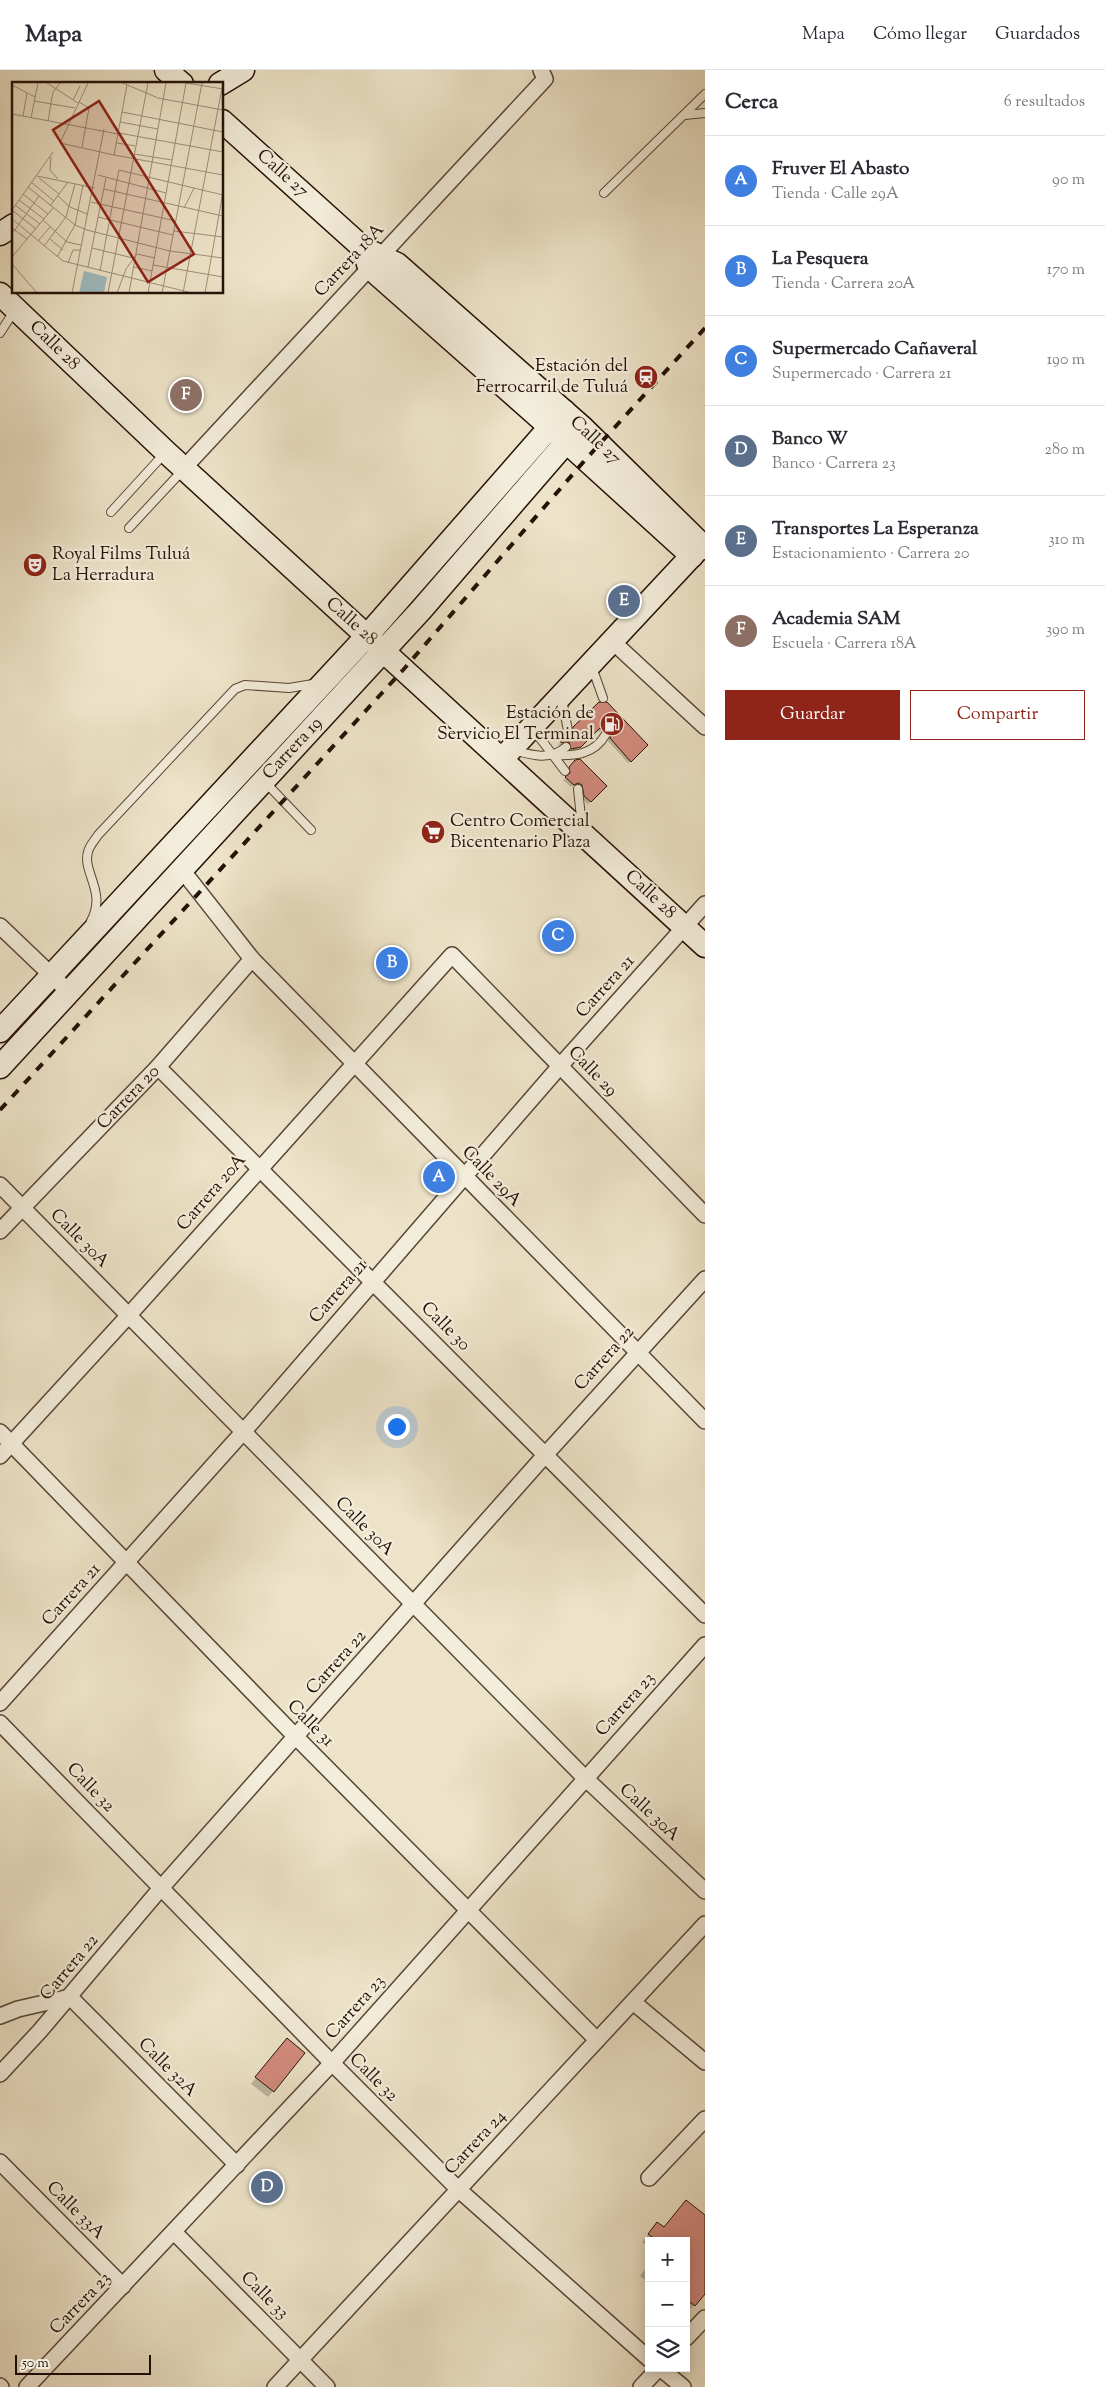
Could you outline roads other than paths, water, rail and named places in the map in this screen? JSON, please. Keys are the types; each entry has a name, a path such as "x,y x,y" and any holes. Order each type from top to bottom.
{"main road":[{"path":"166,70 180,82"},
{"path":"223,82 243,70"},
{"name":"Calle 27","path":"224,123 371,257 397,264 565,426 701,548"},
{"path":"0,234 12,226"},
{"name":"Calle 28","path":"8,302 183,469 374,644 507,754 583,834 705,946"},
{"name":"Carrera 19","path":"0,1031 330,675 421,610 565,426"},
{"path":"507,754 701,548"},
{"name":"Carrera 19","path":"0,1067 264,781 374,644"}],"street":[{"name":"Carrera 18A","path":"183,469 371,257 543,75"},
{"path":"612,641 705,727"},
{"name":"Calle 29A","path":"182,870 252,959 636,1352 705,1420"},
{"name":"Carrera 21","path":"0,1702 244,1432 560,1066 705,904"},
{"path":"0,926 69,992"},
{"name":"Calle 29","path":"452,955 705,1215"},
{"name":"Carrera 20A","path":"0,1456 452,955"},
{"name":"Carrera 20","path":"0,1231 158,1067 252,959"},
{"name":"Calle 30","path":"158,1067 705,1615"},
{"name":"Calle 30A","path":"0,1185 585,1778 705,1891"},
{"name":"Carrera 22","path":"0,2074 70,1997 162,1888 636,1352 705,1279"},
{"name":"Calle 31","path":"0,1432 296,1736 597,2040"},
{"name":"Carrera 23","path":"27,2387 332,2063 705,1646"},
{"name":"Calle 32","path":"0,1723 332,2063 458,2189 645,2355"},
{"name":"Carrera 24","path":"275,2387 705,1924"},
{"path":"0,2016 18,2009 70,1997"},
{"name":"Calle 32A","path":"70,1997 237,2165"},
{"path":"633,2002 705,2062"},
{"path":"649,2178 705,2119"},
{"name":"Calle 33A","path":"0,2162 124,2286"},
{"name":"Calle 33","path":"174,2232 327,2387"},
{"path":"690,2334 705,2318"},
{"path":"641,2387 655,2372"},
{"path":"664,2372 683,2387"}],"lane":[{"path":"604,193 705,94"},
{"path":"685,115 705,113"},
{"path":"0,333 8,302"},
{"path":"112,512 166,452"},
{"path":"129,528 183,469"},
{"path":"591,664 603,698"},
{"path":"75,950 93,918 96,905 96,890 88,860 88,852 98,835 236,689 245,685 300,687 314,684 330,675"},
{"path":"562,695 568,732"},
{"path":"532,727 565,771"},
{"path":"507,754 582,755 594,748 606,734"},
{"path":"553,756 566,747"},
{"path":"264,781 311,830"},
{"path":"578,789 583,834"}],"railway":[{"path":"0,1110 403,670 586,459 705,328"}],"place":[{"name":"Estación del Ferrocarril de Tuluá","path":"646,377"},
{"name":"Academia SAM","path":"186,395"},
{"name":"Royal Films Tuluá La Herradura","path":"35,565"},
{"name":"Transportes La Esperanza","path":"624,601"},
{"name":"Estación de Servicio El Terminal","path":"612,724"},
{"name":"Centro Comercial Bicentenario Plaza","path":"433,832"},
{"name":"Supermercado Cañaveral","path":"558,936"},
{"name":"La Pesquera","path":"392,963"},
{"name":"Fruver El Abasto","path":"439,1177"},
{"name":"Banco W","path":"267,2187"}]}
